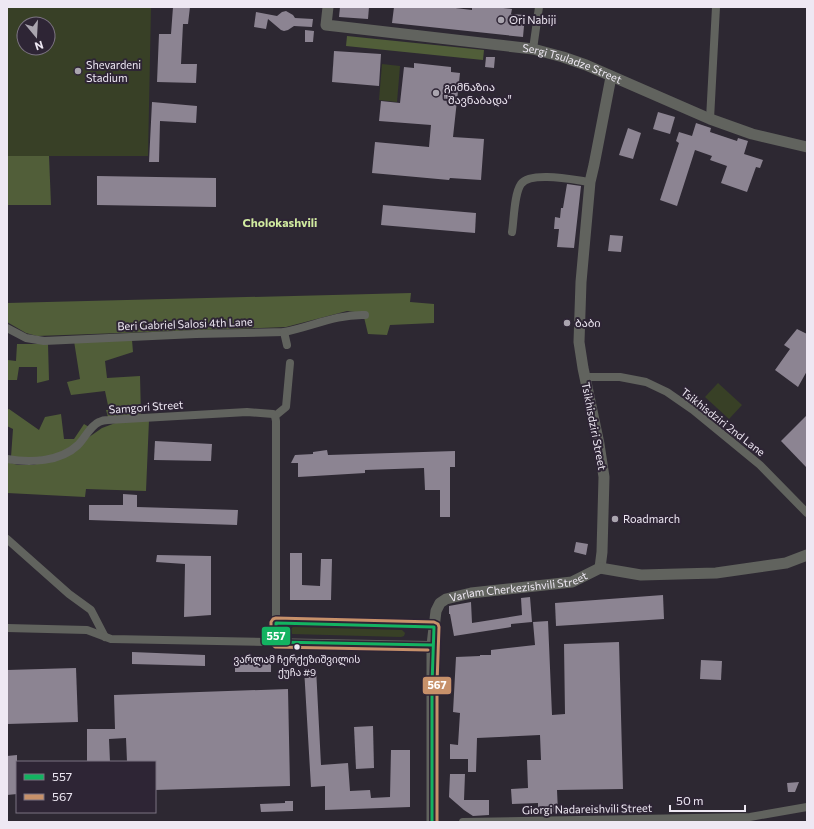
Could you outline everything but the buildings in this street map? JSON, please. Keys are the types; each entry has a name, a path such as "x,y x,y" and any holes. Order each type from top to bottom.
{"street":[{"name":"Sergi Tsuladze Street","path":"328,7 326,25 533,49 569,59 710,119 752,134 807,147"},
{"path":"533,49 539,7"},
{"path":"710,119 716,7"},
{"name":"Tsikhisdziri Street","path":"600,568 602,552 604,477 579,342 581,282 590,182 611,77"},
{"path":"512,232 517,193 521,184 529,178 547,177 590,182"},
{"name":"Beri Gabriel Salosi 4th Lane","path":"7,328 26,338 44,341 196,334 284,332 353,314 365,315"},
{"path":"284,332 287,345"},
{"path":"276,642 277,480 275,416 286,406 290,363"},
{"name":"Tsikhisdziri 2nd Lane","path":"585,377 620,377 646,382 667,392 693,410 760,465 807,513"},
{"name":"Samgori Street","path":"7,459 36,461 49,459 67,453 78,445 98,422 108,420 247,412 273,414 275,416"},
{"path":"7,539 69,594 91,610 105,637"},
{"path":"600,568 641,576 716,573 786,563 807,555"},
{"name":"Varlam Cherkezishvili Street","path":"432,822 432,645 436,611 440,603 446,599 471,593 572,582 600,568"},
{"path":"7,628 87,630 111,639 432,645"},
{"name":"Giorgi Nadareishvili Street","path":"463,822 750,820 807,807"}],"green space":[{"name":"Shevardeni Stadium","path":"7,7 151,7 148,156 7,156"},
{"path":"347,36 484,50 483,60 346,46"},
{"path":"382,64 400,66 397,102 379,100"},
{"path":"7,156 49,156 51,205 7,205"},
{"path":"411,293 410,302 434,304 434,323 390,325 387,335 368,334 363,313 347,311 286,327 37,336 26,333 7,322 7,303"},
{"path":"132,340 133,352 105,361 107,378 140,376 141,416 108,417 106,410 109,410 105,391 71,395 67,382 80,379 74,341"},
{"path":"17,344 48,344 49,380 37,383 37,367 19,367 17,380 7,380 8,360 16,361"},
{"path":"718,383 742,405 729,419 705,397"},
{"path":"9,409 39,430 45,417 61,414 64,439 74,439 84,424 89,427 77,443 68,450 44,457 11,457 13,429 7,426 7,410"},
{"path":"149,420 146,491 86,489 85,497 7,493 7,462 18,465 33,465 59,458 102,428 118,422"},
{"path":"293,627 402,630 405,633 404,636 401,637 292,634 290,630"}],"transit line":[{"name":"567","path":"428,650 275,647 271,643 271,622 276,618 434,622 438,624 437,822"},
{"name":"557","path":"432,645 276,642 276,623 434,627 432,684 432,822"}],"place":[{"name":"Ori Nabiji","path":"501,20"},
{"name":"Shevardeni Stadium","path":"78,71"},
{"name":"გიმნაზია \"შავნაბადა\"","path":"436,93"},
{"name":"ბაბი","path":"567,323"},
{"name":"Roadmarch","path":"615,519"},
{"name":"ვარლამ ჩერქეზიშვილის ქუჩა #9","path":"297,647"}],"district":[{"name":"Cholokashvili","path":"280,223"}]}
